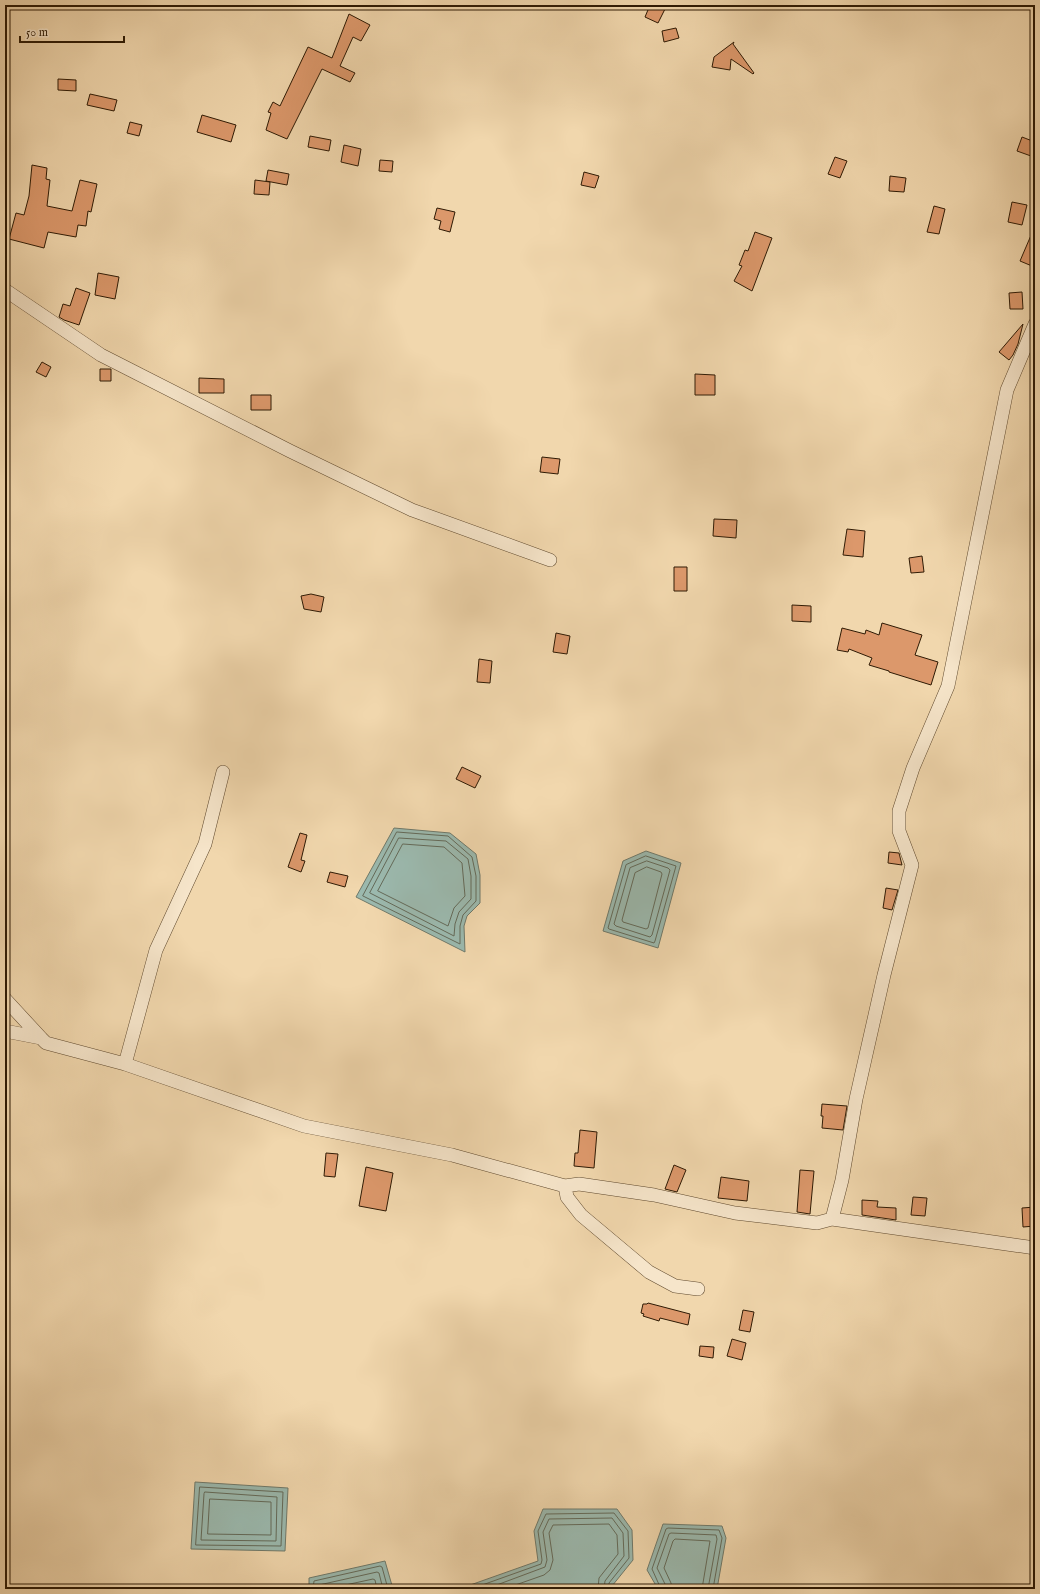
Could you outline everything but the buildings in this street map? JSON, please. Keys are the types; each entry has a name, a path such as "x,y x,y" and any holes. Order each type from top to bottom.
{"street":[{"path":"5,290 101,355 290,451 412,510 550,560"},
{"path":"832,1219 842,1180 856,1099 884,975 912,865 899,831 899,811 913,768 948,686 1007,390 1035,324"},
{"path":"126,1064 156,950 205,844 223,772"},
{"path":"5,999 46,1043 126,1064 304,1126 452,1155 565,1186 579,1184 654,1195 735,1213 817,1223 832,1219 1035,1248"},
{"path":"5,1031 41,1038"},
{"path":"565,1186 567,1197 581,1215 649,1272 676,1286 698,1289"}],"water":[{"path":"394,828 450,833 476,854 480,875 480,903 467,916 464,926 465,952 356,897"},
{"path":"646,851 681,863 658,948 603,931 623,861"},
{"path":"195,1482 288,1488 285,1551 191,1549"},
{"path":"543,1509 617,1509 632,1530 633,1560 612,1586 619,1589 459,1589 538,1561 534,1531"},
{"path":"663,1524 722,1526 726,1538 717,1589 658,1589 647,1570"},
{"path":"385,1561 393,1589 309,1589 309,1578"}]}
